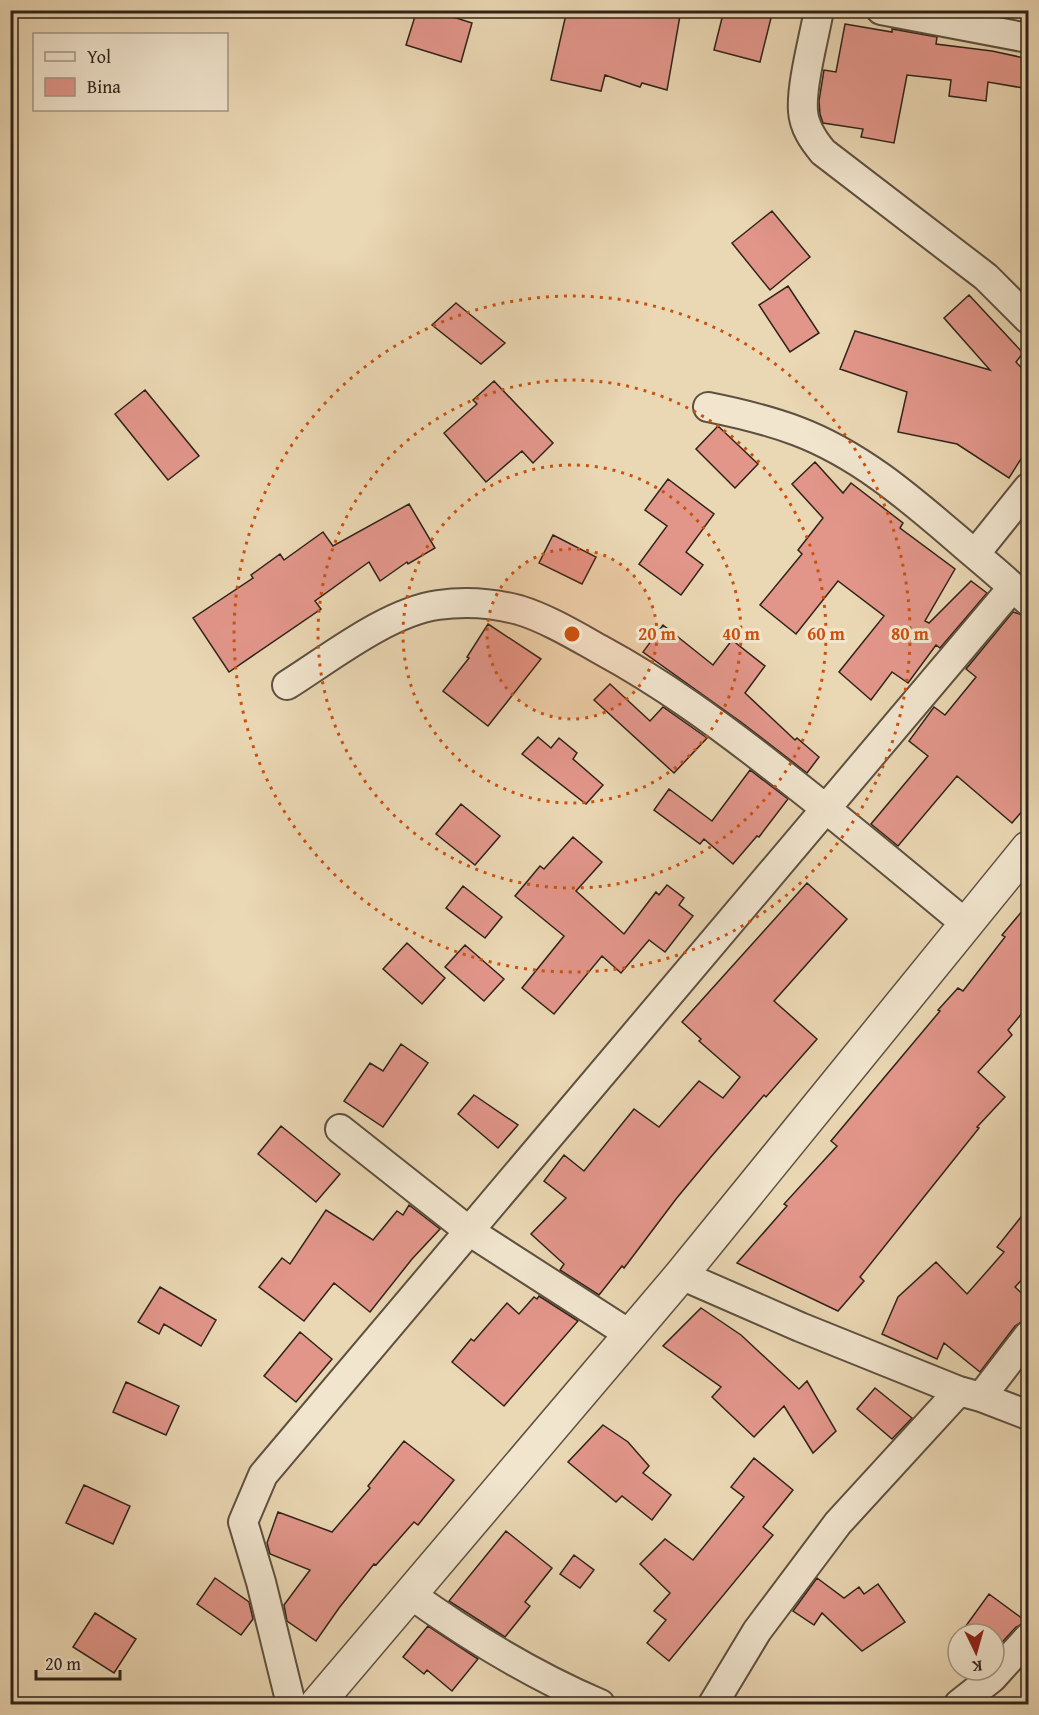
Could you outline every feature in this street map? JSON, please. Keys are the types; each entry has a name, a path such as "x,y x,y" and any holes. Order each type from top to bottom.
{"street":[{"path":"819,10 803,103 807,128 813,141 834,161 986,277 1029,319"},
{"path":"881,10 1029,38"},
{"path":"291,1704 261,1582 243,1522 263,1475 826,808 1021,594 872,470 833,447 797,431 751,416 708,407"},
{"path":"975,554 1029,488"},
{"path":"287,685 385,623 410,612 438,605 466,603 494,605 521,611 620,660 668,689 715,722 826,808 966,924"},
{"path":"316,1704 681,1275 1029,848"},
{"path":"340,1129 469,1231 629,1334"},
{"path":"681,1275 800,1327 1029,1415"},
{"path":"714,1704 757,1631 838,1522 1029,1336"},
{"path":"410,1594 460,1630 512,1662 600,1704"},
{"path":"959,1704 992,1678 1029,1638"}],"building":[{"path":"417,10 431,10 472,23 461,62 406,45"},
{"path":"567,10 681,10 667,90 642,83 640,87 605,75 601,91 551,80"},
{"path":"724,10 773,10 760,62 714,50"},
{"path":"845,24 937,37 936,44 992,51 1029,59 1029,89 988,82 986,101 949,96 951,80 907,75 894,143 861,137 863,129 823,123 820,114 819,101 824,70 836,72"},
{"path":"772,211 810,257 770,290 732,243"},
{"path":"788,286 819,333 790,352 759,305"},
{"path":"969,295 1023,353 1016,362 1029,376 1029,446 1009,478 957,444 898,432 907,392 840,369 855,331 990,370 944,318"},
{"path":"456,303 505,343 481,364 432,325"},
{"path":"494,381 553,443 533,463 522,451 486,482 444,433 477,404 473,400"},
{"path":"145,390 199,456 168,480 115,414"},
{"path":"718,426 758,464 735,488 696,449"},
{"path":"815,462 843,493 851,483 903,523 900,528 955,569 925,621 929,623 971,581 987,593 940,648 936,645 908,683 892,672 871,700 839,672 884,616 838,581 796,634 760,605 802,554 798,550 823,518 792,484"},
{"path":"668,479 714,514 686,552 703,565 681,595 639,564 667,526 645,510"},
{"path":"409,504 435,548 408,564 407,562 380,581 369,562 315,601 321,609 229,672 193,618 253,578 251,575 280,554 284,560 323,532 333,546"},
{"path":"553,535 596,557 582,584 539,563"},
{"path":"1013,612 1029,617 1029,803 1012,823 957,776 898,846 871,824 928,756 909,741 934,707 945,715 976,677 966,669"},
{"path":"488,624 541,659 488,726 443,691 469,658 467,657"},
{"path":"663,625 713,665 732,640 765,666 745,693 795,740 797,738 819,757 807,773 741,722 643,652"},
{"path":"610,684 650,721 663,707 707,738 674,773 594,700"},
{"path":"538,737 551,748 559,738 577,753 573,759 603,785 586,804 522,754"},
{"path":"750,770 788,799 759,837 757,836 733,864 704,839 700,844 654,810 669,789 712,821"},
{"path":"461,804 500,836 475,865 436,834"},
{"path":"573,837 602,862 576,891 624,934 656,892 659,895 667,885 684,898 679,905 693,916 665,952 649,940 621,973 602,956 554,1014 522,988 564,936 515,896 540,866 544,869"},
{"path":"807,883 847,919 774,1001 817,1039 766,1097 764,1095 710,1158 624,1268 622,1266 599,1295 560,1270 564,1264 531,1234 566,1198 544,1181 564,1155 584,1171 634,1109 659,1127 699,1081 723,1098 740,1077 699,1041 701,1039 682,1022"},
{"path":"463,886 502,917 485,938 446,908"},
{"path":"1029,903 1029,1005 1008,1030 1012,1035 978,1072 1005,1097 977,1127 979,1128 860,1277 864,1281 838,1311 737,1263 787,1206 784,1204 837,1146 831,1141 940,1011 938,1010 958,988 963,991 1005,937 1002,935"},
{"path":"407,943 445,978 422,1004 383,969"},
{"path":"465,945 504,979 484,1001 445,967"},
{"path":"401,1044 428,1063 383,1127 344,1101 370,1063 383,1071"},
{"path":"474,1095 518,1125 498,1148 458,1114"},
{"path":"281,1126 340,1174 316,1202 258,1154"},
{"path":"409,1205 440,1229 412,1259 370,1312 334,1283 304,1321 259,1287 282,1258 290,1264 326,1210 373,1240 397,1211 403,1215"},
{"path":"1029,1207 1029,1272 1015,1287 1029,1300 1029,1317 1015,1326 980,1372 944,1343 937,1359 882,1334 898,1297 936,1262 967,1294 1004,1252 997,1247"},
{"path":"160,1287 216,1320 201,1346 164,1324 159,1334 138,1322"},
{"path":"539,1296 578,1321 504,1406 452,1362 507,1303 519,1314 534,1297 537,1299"},
{"path":"701,1308 741,1335 799,1389 807,1381 836,1431 813,1453 784,1406 754,1437 712,1397 721,1387 663,1346"},
{"path":"300,1332 332,1359 296,1402 264,1376"},
{"path":"126,1382 179,1406 166,1435 113,1412"},
{"path":"875,1388 912,1418 892,1439 857,1409"},
{"path":"603,1425 628,1442 649,1466 643,1473 671,1495 652,1520 622,1496 616,1502 568,1462"},
{"path":"404,1441 454,1480 418,1525 414,1522 376,1565 374,1564 316,1641 287,1621 284,1605 310,1570 270,1554 267,1543 278,1512 332,1532 370,1488 368,1486"},
{"path":"754,1458 793,1490 763,1527 773,1535 669,1661 647,1643 666,1620 654,1611 670,1593 640,1564 665,1539 693,1560 744,1497 731,1487"},
{"path":"84,1485 130,1506 113,1544 66,1523"},
{"path":"506,1531 552,1568 525,1602 530,1606 505,1637 449,1601"},
{"path":"574,1555 594,1570 580,1588 560,1574"},
{"path":"215,1578 249,1602 253,1619 241,1635 197,1604"},
{"path":"817,1578 844,1598 859,1587 864,1594 878,1584 905,1622 862,1651 822,1613 814,1625 793,1611"},
{"path":"989,1594 1027,1622 1016,1627 1006,1638 1006,1622 969,1622"},
{"path":"95,1613 136,1639 114,1673 73,1647"},
{"path":"428,1626 478,1659 452,1691 427,1670 424,1674 403,1657"}]}
